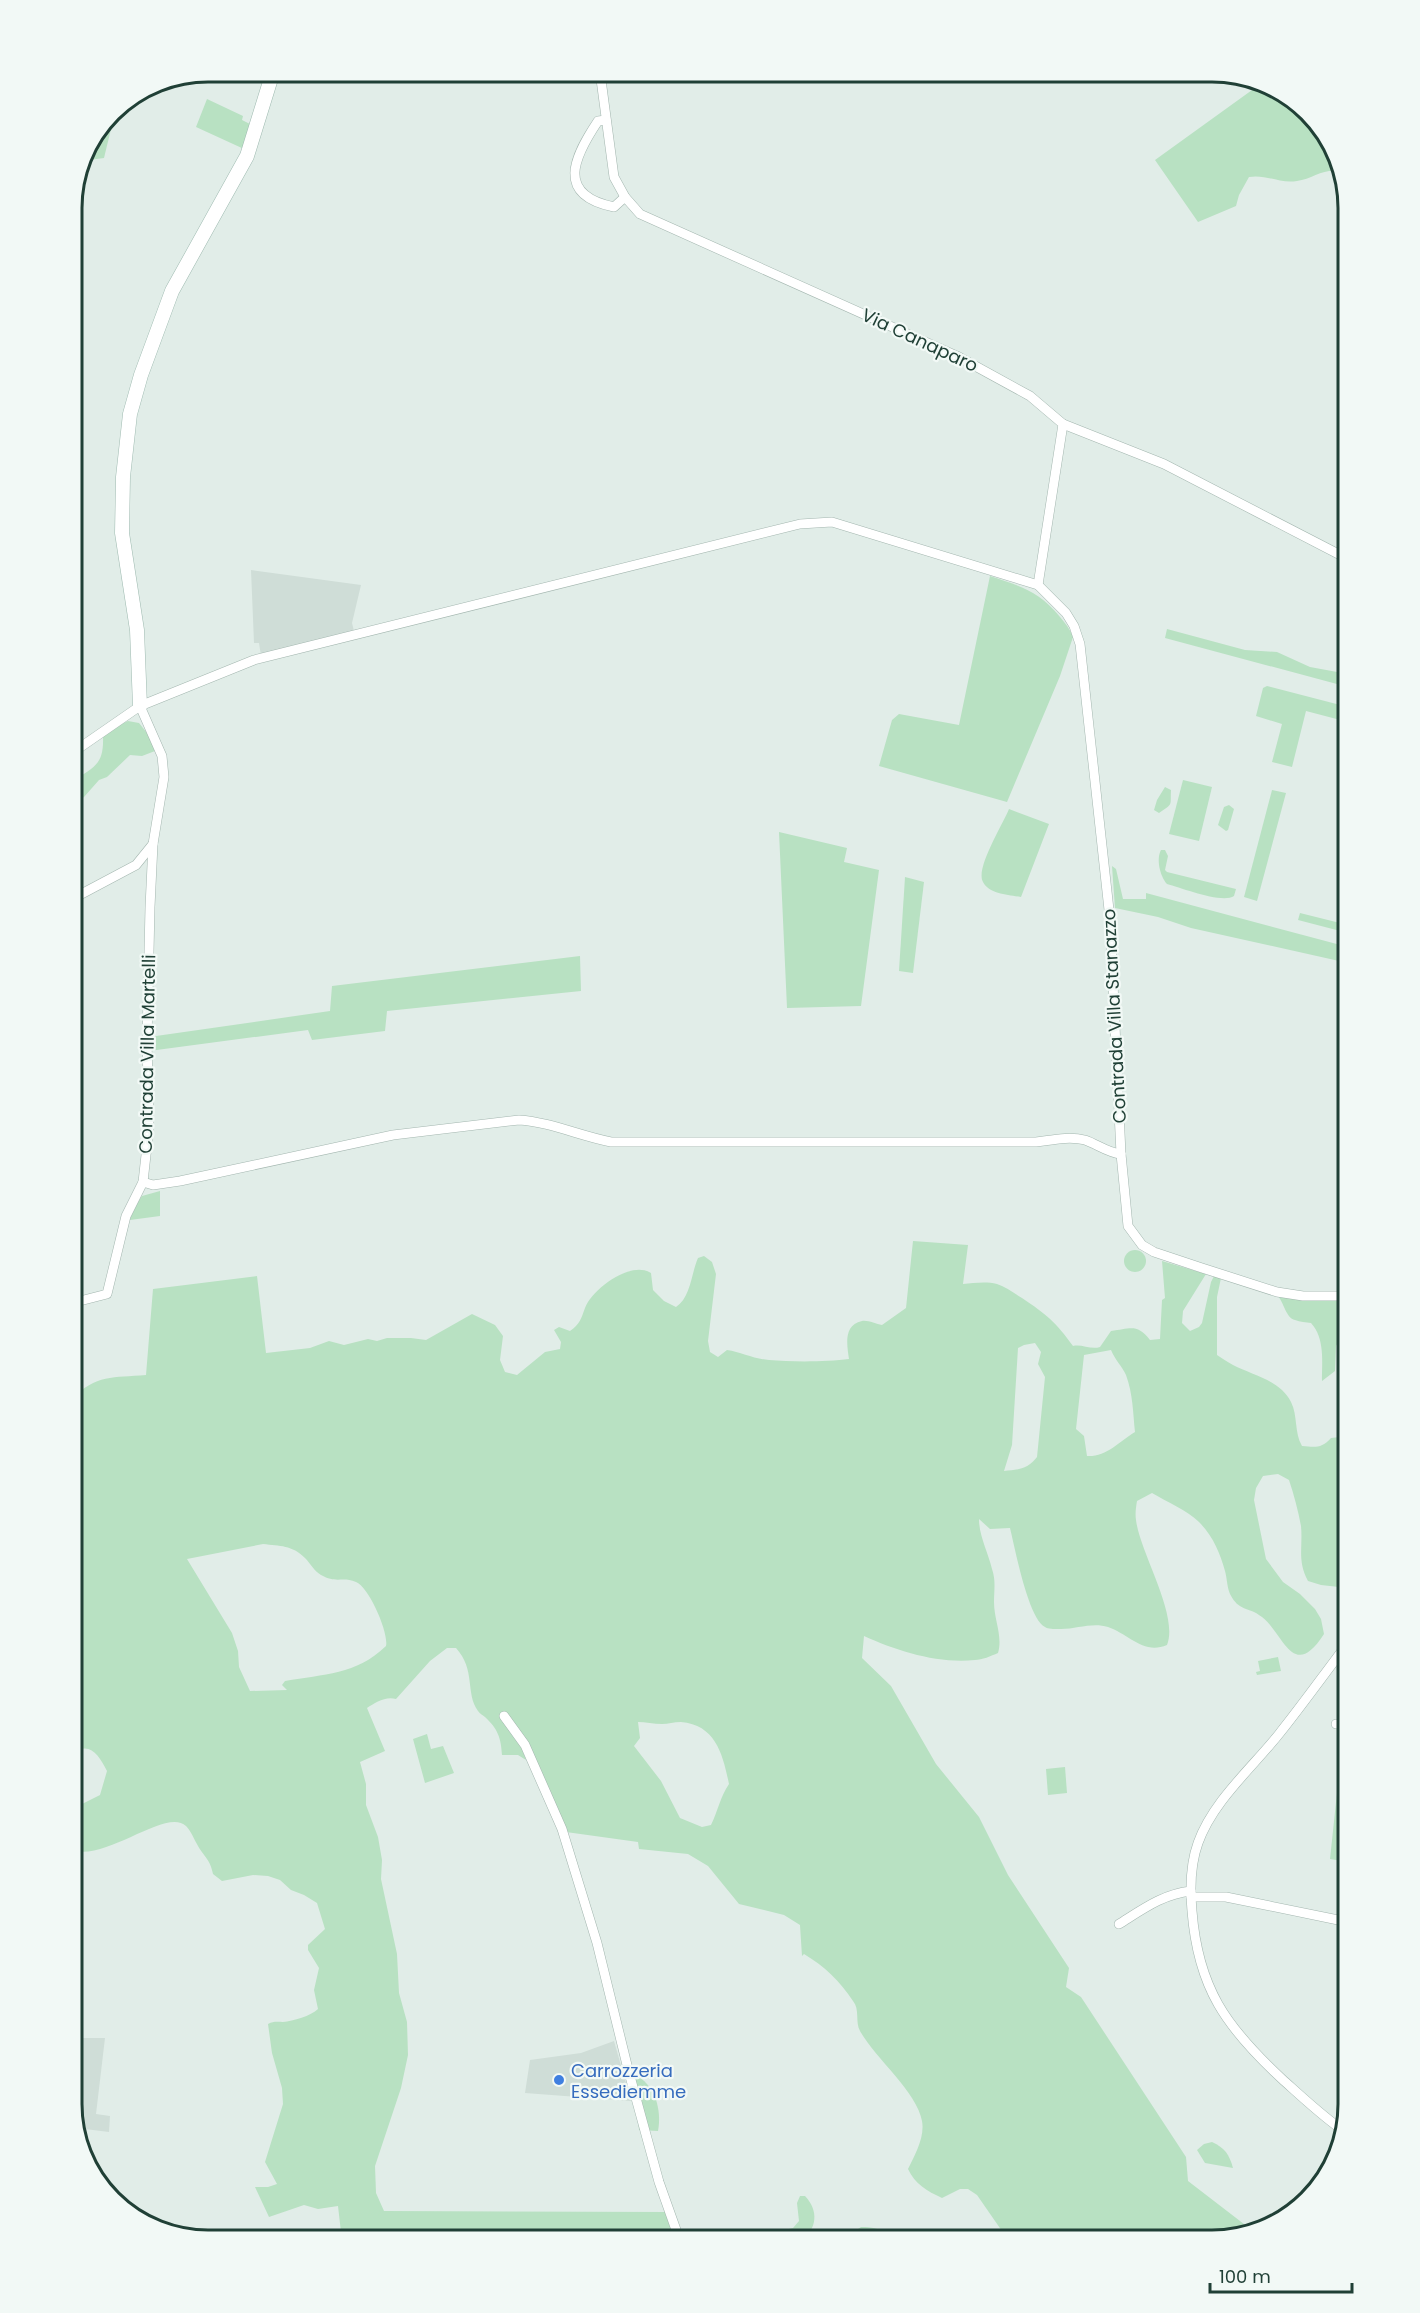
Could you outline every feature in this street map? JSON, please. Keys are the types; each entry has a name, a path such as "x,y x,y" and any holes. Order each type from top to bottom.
{"street":[{"path":"140,706 137,630 122,533 123,477 130,414 141,375 172,291 247,156 266,83"},
{"name":"Via Canaparo","path":"601,83 614,177 625,197 640,214 957,356 1030,396 1063,424 1164,464 1338,554"},
{"path":"606,120 598,121 577,156 574,171 576,186 585,196 604,205 614,207 625,197"},
{"path":"83,745 140,706 254,660 800,524 832,522 1038,585 1063,424"},
{"name":"Contrada Villa Stanazzo","path":"1038,585 1066,614 1074,626 1080,644 1110,919 1121,1154 1128,1226 1142,1245 1154,1252 1277,1292 1304,1296 1338,1296"},
{"name":"Contrada Villa Martelli","path":"83,1300 107,1294 126,1216 143,1182 149,1128 147,1030 153,844 164,777 162,756 140,706"},
{"path":"83,893 136,864 153,844"},
{"path":"143,1182 153,1185 172,1182 393,1135 519,1120 535,1121 587,1138 610,1142 1026,1142 1072,1138 1087,1140 1114,1154 1121,1154"},
{"path":"1335,2124 1309,2104 1253,2053 1220,2008 1198,1957 1191,1894 1192,1868 1197,1844 1208,1822 1338,1656"},
{"path":"504,1716 525,1745 562,1829 597,1943 659,2182 676,2230"},
{"path":"1119,1924 1159,1899 1174,1893 1226,1897 1338,1920"}],"shaded area":[{"path":"251,570 361,585 352,623 354,631 261,656 259,643 254,643"},
{"path":"83,2038 105,2038 96,2114 110,2116 109,2132 85,2129"},
{"path":"614,2041 631,2101 525,2093 530,2060 581,2053"}],"green space":[{"path":"1253,89 1282,104 1306,125 1325,152 1332,170 1291,182 1249,177 1236,206 1198,222 1155,160"},
{"path":"207,99 243,116 242,120 252,125 244,149 196,127"},
{"path":"111,129 104,158 92,160 99,145"},
{"path":"990,576 1037,595 1064,622 1073,637 1060,676 1007,802 879,766 892,720 899,714 959,725"},
{"path":"1167,629 1245,650 1277,652 1310,667 1338,672 1338,684 1165,638"},
{"path":"1267,686 1338,704 1338,719 1306,711 1292,767 1272,762 1282,724 1256,716 1263,688"},
{"path":"128,721 139,723 147,733 155,751 142,756 130,755 107,777 99,780 83,798 83,774 96,765 102,754 103,737 113,728"},
{"path":"1183,780 1212,787 1199,841 1169,834"},
{"path":"1165,787 1171,790 1170,804 1159,813 1154,810"},
{"path":"1272,790 1286,793 1257,901 1244,897"},
{"path":"1229,805 1234,809 1226,831 1218,825 1224,807"},
{"path":"1009,809 1049,824 1021,897 990,889 983,882 982,876 986,857"},
{"path":"779,832 847,848 844,862 879,870 861,1006 787,1008"},
{"path":"1161,850 1165,850 1168,856 1165,870 1167,872 1236,889 1234,896 1211,897 1167,884 1162,877 1160,867"},
{"path":"1112,866 1116,869 1123,899 1146,899 1146,893 1338,944 1338,961 1191,928 1158,917 1115,908"},
{"path":"905,877 924,882 913,973 899,971"},
{"path":"1300,913 1338,922 1338,930 1298,920"},
{"path":"580,956 581,991 387,1011 385,1031 312,1040 308,1030 149,1051 149,1037 330,1011 332,986"},
{"path":"160,1191 160,1216 130,1220 132,1211 142,1196"},
{"path":"913,1241 968,1245 963,1284 980,1282 1007,1288 1050,1319 1073,1346 1100,1347 1111,1331 1128,1328 1141,1331 1150,1340 1160,1339 1162,1300 1165,1298 1162,1261 1206,1274 1183,1311 1182,1323 1190,1331 1202,1323 1214,1276 1221,1278 1217,1297 1217,1355 1280,1388 1293,1407 1302,1446 1318,1446 1331,1438 1338,1437 1338,1587 1308,1581 1301,1560 1301,1526 1289,1480 1278,1474 1263,1476 1256,1488 1254,1500 1266,1559 1283,1582 1300,1594 1315,1609 1321,1619 1324,1634 1313,1648 1304,1654 1297,1654 1290,1650 1262,1617 1233,1600 1221,1558 1208,1533 1189,1514 1152,1493 1137,1501 1136,1518 1139,1534 1168,1617 1167,1645 1143,1646 1116,1630 1102,1626 1064,1629 1045,1627 1033,1611 1028,1597 1010,1528 990,1529 979,1519 994,1578 998,1653 978,1660 947,1660 890,1647 864,1636 862,1658 891,1686 936,1764 979,1817 1008,1875 1069,1968 1066,1987 1081,1997 1186,2157 1188,2181 1246,2226 1212,2230 1001,2230 977,2195 968,2189 960,2189 942,2198 931,2193 914,2179 908,2169 919,2146 922,2133 919,2110 860,2031 855,2004 848,1994 825,1969 804,1954 802,1956 800,1925 784,1915 739,1904 708,1866 688,1854 639,1849 638,1842 566,1832 520,1743 526,1760 518,1755 502,1755 496,1730 474,1704 466,1665 456,1648 447,1648 430,1661 396,1699 384,1699 367,1708 385,1751 360,1762 366,1784 366,1805 378,1837 382,1860 381,1879 397,1954 399,1993 407,2022 408,2055 401,2088 375,2166 376,2193 384,2211 666,2212 672,2230 341,2230 338,2206 318,2209 304,2205 269,2217 255,2187 277,2184 265,2162 283,2104 282,2088 272,2053 268,2024 297,2019 318,2009 314,1990 319,1968 308,1950 308,1945 325,1929 317,1903 291,1890 280,1880 253,1875 222,1881 213,1874 209,1862 188,1828 177,1822 150,1828 101,1849 83,1852 83,1804 100,1795 107,1771 97,1755 89,1749 83,1749 83,1390 97,1381 114,1377 146,1375 153,1289 257,1276 266,1353 310,1348 329,1341 344,1345 368,1339 377,1341 387,1338 426,1340 472,1314 495,1325 503,1336 500,1360 505,1372 517,1375 545,1352 560,1349 561,1342 554,1330 559,1327 570,1331 580,1321 595,1293 613,1278 633,1270 651,1273 653,1290 664,1301 676,1307 688,1291 698,1258 704,1256 712,1262 716,1274 708,1341 710,1352 718,1357 727,1350 778,1361 849,1359 848,1336 852,1327 862,1321 882,1325 906,1308","holes":["1035,1343 1041,1352 1038,1364 1045,1377 1037,1457 1022,1468 1004,1471 1012,1445 1018,1348","1111,1350 1126,1375 1135,1432 1112,1448 1094,1456 1087,1456 1084,1436 1076,1429 1084,1355","263,1544 290,1548 307,1560 321,1575 331,1579 351,1580 361,1586 367,1592 377,1611 386,1646 375,1656 351,1668 285,1681 282,1685 287,1690 250,1691 239,1667 238,1651 232,1633 187,1559","638,1722 693,1724 710,1735 716,1743 724,1762 729,1784 711,1825 702,1827 680,1818 661,1781 634,1746 640,1738"]},
{"path":"1135,1250 1143,1253 1146,1261 1143,1269 1135,1272 1127,1269 1124,1261 1127,1253"},
{"path":"1278,1296 1338,1299 1338,1342 1335,1371 1322,1381 1322,1350 1319,1336 1311,1323 1292,1319"},
{"path":"1278,1657 1281,1671 1257,1675 1256,1672 1260,1671 1258,1661"},
{"path":"427,1734 431,1749 443,1746 454,1773 425,1783 413,1739"},
{"path":"1065,1767 1067,1793 1048,1795 1046,1769"},
{"path":"1337,1793 1338,1860 1330,1859"},
{"path":"634,2075 647,2084 655,2098 659,2115 658,2131 639,2130"},
{"path":"1212,2142 1226,2152 1233,2168 1205,2163 1197,2150 1204,2144"},
{"path":"800,2196 805,2196 810,2202 814,2213 811,2230 784,2230 793,2228 799,2221 797,2203"},
{"path":"861,2227 879,2230 856,2230"}],"place":[{"name":"Carrozzeria Essediemme","path":"559,2080"}]}
